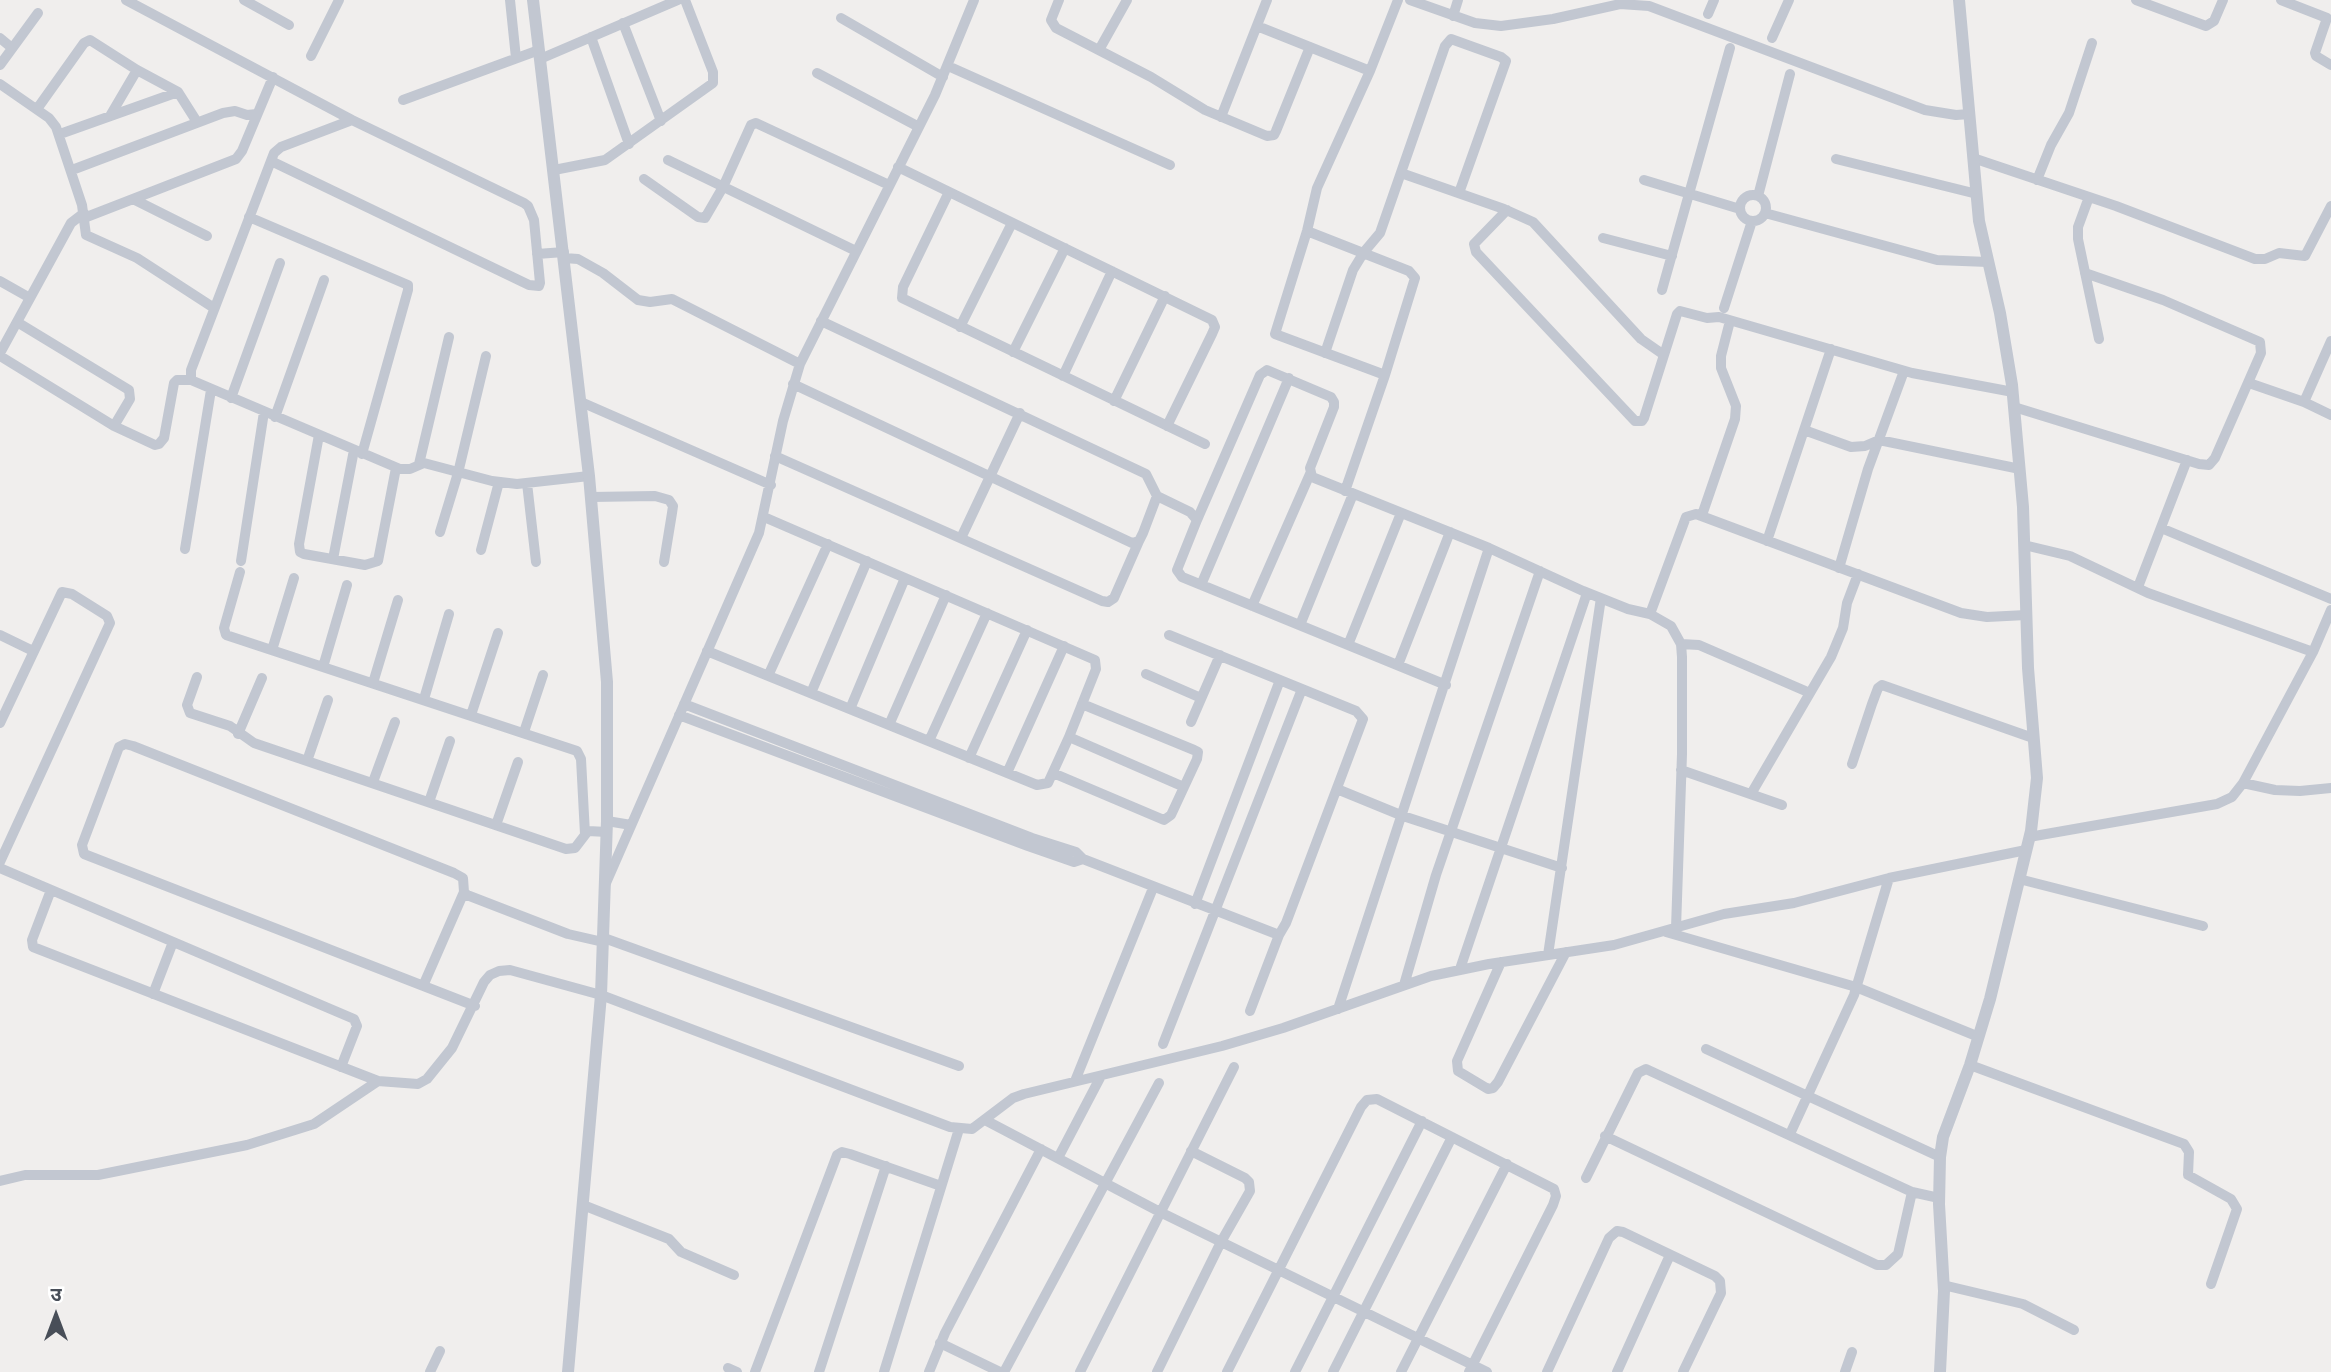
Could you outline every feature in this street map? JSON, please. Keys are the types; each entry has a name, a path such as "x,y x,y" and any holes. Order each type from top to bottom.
{"street":[{"path":"126,0 352,120 524,203 532,212 554,254 584,262 638,300 650,302 672,299 800,364"},
{"path":"244,0 289,25"},
{"path":"311,56 339,0"},
{"path":"510,0 531,55 554,170 554,254 581,402 582,477 591,497 607,682 598,830"},
{"path":"531,55 534,0"},
{"path":"403,100 591,37 678,0"},
{"path":"554,170 599,163 710,85 715,78 685,0"},
{"path":"568,1372 583,1205 597,993 596,940 606,884 764,517 775,456 800,364 943,77 974,0"},
{"path":"1059,0 1052,24 1151,77 1191,103 1267,136 1274,135 1310,47"},
{"path":"1099,50 1127,0"},
{"path":"1221,117 1267,0"},
{"path":"1385,375 1275,334 1307,231 1317,188 1370,71 1398,0"},
{"path":"1410,0 1471,22 1501,26 1553,19 1620,4 1665,5 1798,64 1925,110 1969,114"},
{"path":"1453,16 1458,0"},
{"path":"1708,14 1714,0"},
{"path":"1772,38 1789,0"},
{"path":"1940,1372 1943,1285 1939,1198 1943,1137 1979,1037 2029,837 2036,778 2020,469 2013,392 2000,313 1979,221 1959,0"},
{"path":"2136,0 2206,26 2214,21 2223,0"},
{"path":"2281,0 2329,13 2315,53 2316,57 2331,65"},
{"path":"0,65 38,13"},
{"path":"841,18 943,77"},
{"path":"1463,43 1471,22"},
{"path":"623,23 660,121"},
{"path":"1477,48 1485,25"},
{"path":"1257,26 1370,71"},
{"path":"591,37 629,144"},
{"path":"0,38 12,48"},
{"path":"1325,353 1353,270 1380,233 1445,46 1451,39 1504,58 1506,65 1459,193"},
{"path":"37,109 87,40 96,42 137,70 177,92 197,122"},
{"path":"2038,180 2051,145 2069,113 2092,44"},
{"path":"1662,290 1730,48"},
{"path":"948,66 1170,165"},
{"path":"110,116 137,70"},
{"path":"817,73 919,127"},
{"path":"1758,196 1790,74"},
{"path":"273,77 242,151 236,159 71,223 0,355 114,426 155,445 164,438 174,383 177,380 191,380 396,468 405,470 419,464 429,464 499,482 527,483 582,477"},
{"path":"0,84 49,118 60,134 84,216 85,231 90,238 137,258 214,308"},
{"path":"60,134 177,92"},
{"path":"72,170 229,111 257,114"},
{"path":"191,380 191,370 271,161 281,147 352,120"},
{"path":"644,179 702,218 707,216 751,125 757,123 889,185"},
{"path":"1973,158 2260,260 2279,253 2305,256 2331,206"},
{"path":"1836,159 1977,194"},
{"path":"668,160 856,251"},
{"path":"271,161 535,286 540,283 554,254"},
{"path":"898,167 1212,320 1215,327 1167,426"},
{"path":"1401,173 1507,210 1533,222 1641,339 1664,355"},
{"path":"1644,180 1740,209 1744,217 1752,221 1760,219 1765,213 1764,201 1758,196 1746,197 1740,209"},
{"path":"949,192 903,287 902,298 1205,444"},
{"path":"2089,197 2078,227 2078,239 2099,339"},
{"path":"134,199 207,236"},
{"path":"1507,210 1474,243 1476,252 1635,421 1642,421 1644,418 1678,312 1730,321 1904,371 2013,392"},
{"path":"1765,213 1937,260 1988,261"},
{"path":"249,217 408,285 407,296 358,452 333,559"},
{"path":"1724,308 1752,221"},
{"path":"960,327 1012,223"},
{"path":"1300,625 1349,492 1415,278 1409,271 1307,231"},
{"path":"1603,238 1672,256"},
{"path":"1013,352 1065,248"},
{"path":"231,398 280,263"},
{"path":"1063,376 1112,271"},
{"path":"2014,408 2204,465 2212,463 2249,383 2262,345 2257,339 2162,300 2085,273"},
{"path":"324,280 270,414 240,566 223,633 570,747 580,755 598,830 606,884"},
{"path":"0,281 30,298"},
{"path":"1114,401 1164,296"},
{"path":"821,321 1138,468 1151,481 1157,496 1190,512 1197,520"},
{"path":"1702,515 1735,419 1736,406 1721,374 1721,356 1730,321"},
{"path":"17,323 129,390 130,399 114,426"},
{"path":"419,464 449,337"},
{"path":"2304,402 2331,341"},
{"path":"1767,541 1831,349"},
{"path":"440,532 458,473 486,356"},
{"path":"1252,606 1310,474 1334,408 1331,397 1267,370 1260,375 1177,570 1182,577 1252,606 1446,685"},
{"path":"1839,568 1868,469 1904,371"},
{"path":"1201,585 1289,378"},
{"path":"2249,383 2304,402 2331,415"},
{"path":"793,384 1126,541 1139,541"},
{"path":"185,549 211,390"},
{"path":"581,402 771,485"},
{"path":"961,538 1020,413"},
{"path":"1804,430 1851,447 1865,446 1879,440 2020,469"},
{"path":"319,435 298,548 304,554 365,565 378,561 396,468"},
{"path":"775,456 1108,602 1114,598 1157,496"},
{"path":"2138,587 2187,460"},
{"path":"1310,474 1489,548 1587,593 1650,614 1671,626 1681,644 1681,770 1676,928"},
{"path":"481,550 499,482"},
{"path":"527,483 536,562"},
{"path":"591,497 655,496 669,500 673,506 664,562"},
{"path":"1348,645 1401,513"},
{"path":"1650,614 1686,517 1690,514 1702,515 1961,612 1987,617 2026,615"},
{"path":"707,651 1044,786 1048,783 1069,737 1097,664 1091,657 764,517"},
{"path":"2161,528 2331,598"},
{"path":"1398,665 1450,532"},
{"path":"768,676 828,544"},
{"path":"2024,545 2070,556 2223,621 2313,652"},
{"path":"1338,1009 1489,548"},
{"path":"811,693 867,561"},
{"path":"1404,985 1451,831 1540,571"},
{"path":"1751,794 1831,657 1843,628 1847,603 1858,574"},
{"path":"272,650 294,578"},
{"path":"850,709 905,578"},
{"path":"323,667 347,585"},
{"path":"0,723 62,592 72,594 110,619 0,862"},
{"path":"1460,969 1587,593"},
{"path":"889,725 946,595"},
{"path":"1548,955 1601,598"},
{"path":"373,683 398,600"},
{"path":"2029,837 2217,804 2232,797 2243,783 2313,652 2331,610"},
{"path":"929,741 987,613"},
{"path":"424,699 449,614"},
{"path":"969,758 1027,630"},
{"path":"471,715 498,633"},
{"path":"0,635 33,652"},
{"path":"1169,635 1356,710 1363,719 1250,1011"},
{"path":"1681,644 1699,645 1810,693"},
{"path":"1007,773 1064,646"},
{"path":"1191,722 1220,656"},
{"path":"1146,674 1202,698"},
{"path":"524,732 542,675"},
{"path":"197,677 187,705 190,713 222,723 254,743 429,803 571,850 598,830 631,825"},
{"path":"239,734 262,678"},
{"path":"1195,904 1280,680"},
{"path":"1852,764 1871,704 1882,685 2033,738"},
{"path":"1163,1044 1302,689"},
{"path":"307,761 328,700"},
{"path":"1053,773 1164,820 1171,815 1184,787 1198,752 1082,704"},
{"path":"682,709 969,818 1074,862 1083,859 1279,935"},
{"path":"373,782 395,723"},
{"path":"1069,737 1184,787"},
{"path":"429,803 450,741"},
{"path":"423,986 464,892 463,878 159,756 125,744 118,747 82,845 84,854 423,986 475,1006"},
{"path":"496,825 518,762"},
{"path":"1681,770 1782,805"},
{"path":"2243,783 2275,790 2331,788"},
{"path":"1337,789 1403,816 1562,869"},
{"path":"51,890 32,940 33,947 378,1081 418,1084 427,1079 452,1048 475,1006 484,982 490,975 510,970 597,993 959,1129 972,1129 1013,1098 1222,1046 1460,969 1614,945 1724,914 1794,903 1889,878 2026,850"},
{"path":"0,868 354,1020 357,1026 341,1067"},
{"path":"1790,1135 1856,987 1889,878"},
{"path":"2019,879 2203,926"},
{"path":"1075,1081 1153,888"},
{"path":"464,892 959,1066"},
{"path":"1664,932 1856,987 1979,1037"},
{"path":"153,994 173,942"},
{"path":"1502,962 1457,1060 1458,1071 1488,1088 1493,1088 1498,1082 1566,952"},
{"path":"1706,1049 1940,1157"},
{"path":"1970,1065 2184,1144 2189,1152 2188,1175 2231,1199 2237,1209 2211,1284"},
{"path":"1080,1372 1234,1067"},
{"path":"1586,1178 1638,1073 1646,1069 1912,1192 1939,1198"},
{"path":"1058,1158 1101,1076"},
{"path":"0,1181 25,1175 99,1175 247,1144 314,1124 378,1081"},
{"path":"940,1343 1002,1372 1159,1083"},
{"path":"1227,1372 1361,1107 1367,1100 1377,1099 1554,1189 1556,1196 1471,1368"},
{"path":"985,1120 1160,1212 1418,1339 1471,1368 1487,1372"},
{"path":"1295,1372 1422,1121"},
{"path":"884,1372 959,1129"},
{"path":"1605,1136 1877,1265 1886,1265 1898,1254 1912,1192"},
{"path":"1333,1372 1452,1137"},
{"path":"929,1372 940,1343 1041,1149"},
{"path":"1157,1372 1221,1242 1250,1191 1249,1182 1191,1151"},
{"path":"755,1372 837,1155 842,1152 850,1154 941,1186"},
{"path":"1402,1372 1507,1164"},
{"path":"819,1372 886,1166"},
{"path":"583,1205 669,1239 681,1252 734,1275"},
{"path":"1547,1372 1613,1233 1623,1232 1715,1276 1722,1286 1683,1372"},
{"path":"1617,1372 1670,1255"},
{"path":"1943,1285 2023,1304 2074,1330"},
{"path":"430,1372 440,1352"},
{"path":"1846,1372 1852,1352"}]}
